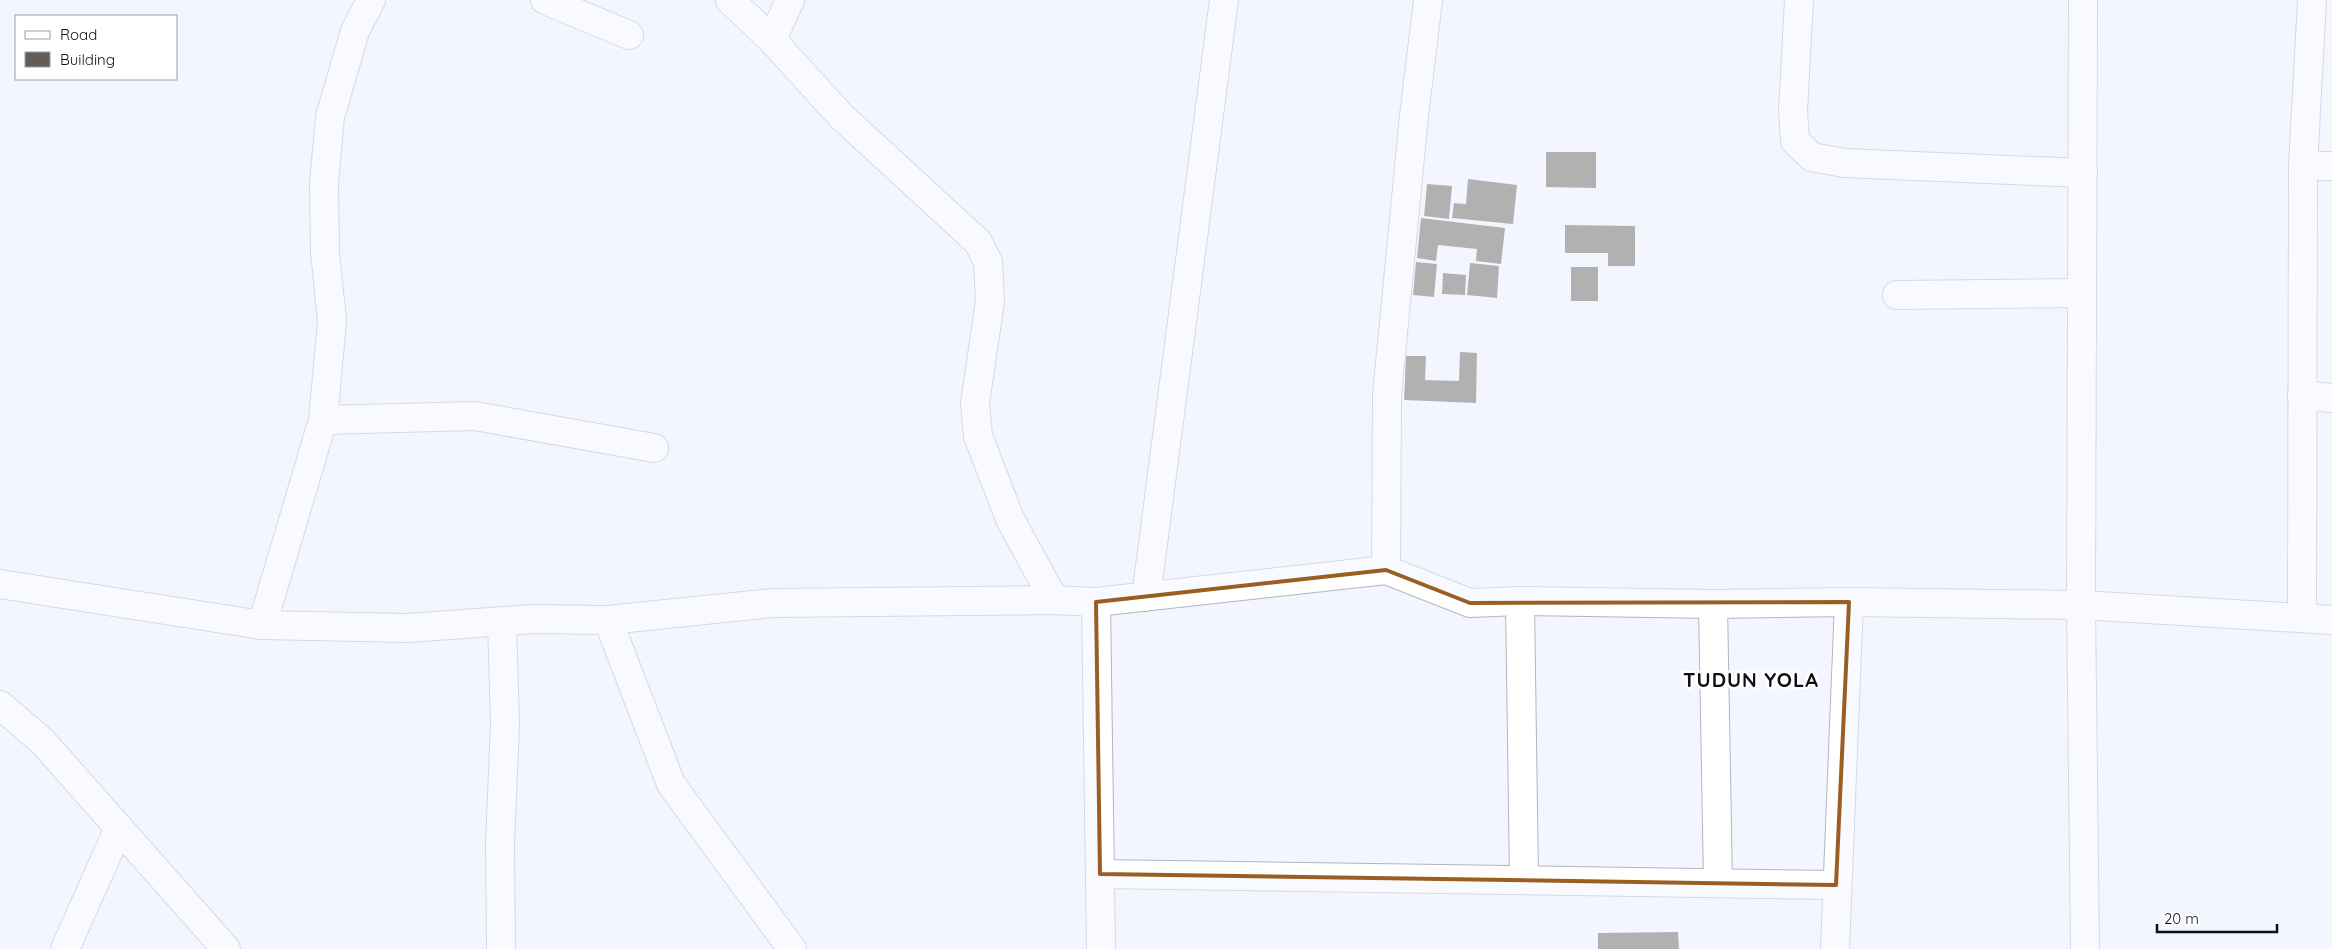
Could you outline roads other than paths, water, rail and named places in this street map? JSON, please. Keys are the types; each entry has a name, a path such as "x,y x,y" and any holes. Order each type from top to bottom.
{"street":[{"path":"262,624 323,420 332,321 325,252 324,184 330,117 355,31 371,0"},
{"path":"545,0 629,35"},
{"path":"730,0 772,40 841,116 978,242 988,262 990,301 975,402 978,436 1010,519 1054,600"},
{"path":"772,40 790,0"},
{"path":"1146,597 1224,0"},
{"path":"1386,570 1387,395 1414,116 1428,0"},
{"path":"1799,0 1793,111 1795,140 1812,157 1844,162 2083,173"},
{"path":"2083,0 2081,605 2085,949"},
{"path":"2302,618 2303,166 2312,0"},
{"path":"2303,166 2332,166"},
{"path":"1898,295 2082,293"},
{"path":"2302,395 2332,398"},
{"path":"323,420 475,416 654,448"},
{"path":"0,584 262,624 408,628 532,619 608,620 772,603 1054,600 1096,602 1386,570 1470,603 1520,601 1712,604 1850,602 2081,605 2332,620"},
{"path":"1520,601 1524,880"},
{"path":"1096,602 1101,949"},
{"path":"1835,949 1836,885 1850,602"},
{"path":"1712,604 1718,883"},
{"path":"608,620 671,784 792,949"},
{"path":"501,949 500,843 505,724 502,622"},
{"path":"0,705 42,741 226,949"},
{"path":"65,949 119,828"},
{"path":"1100,874 1836,885"}],"district":[{"name":"TUDUN YOLA","path":"1751,679"}]}
